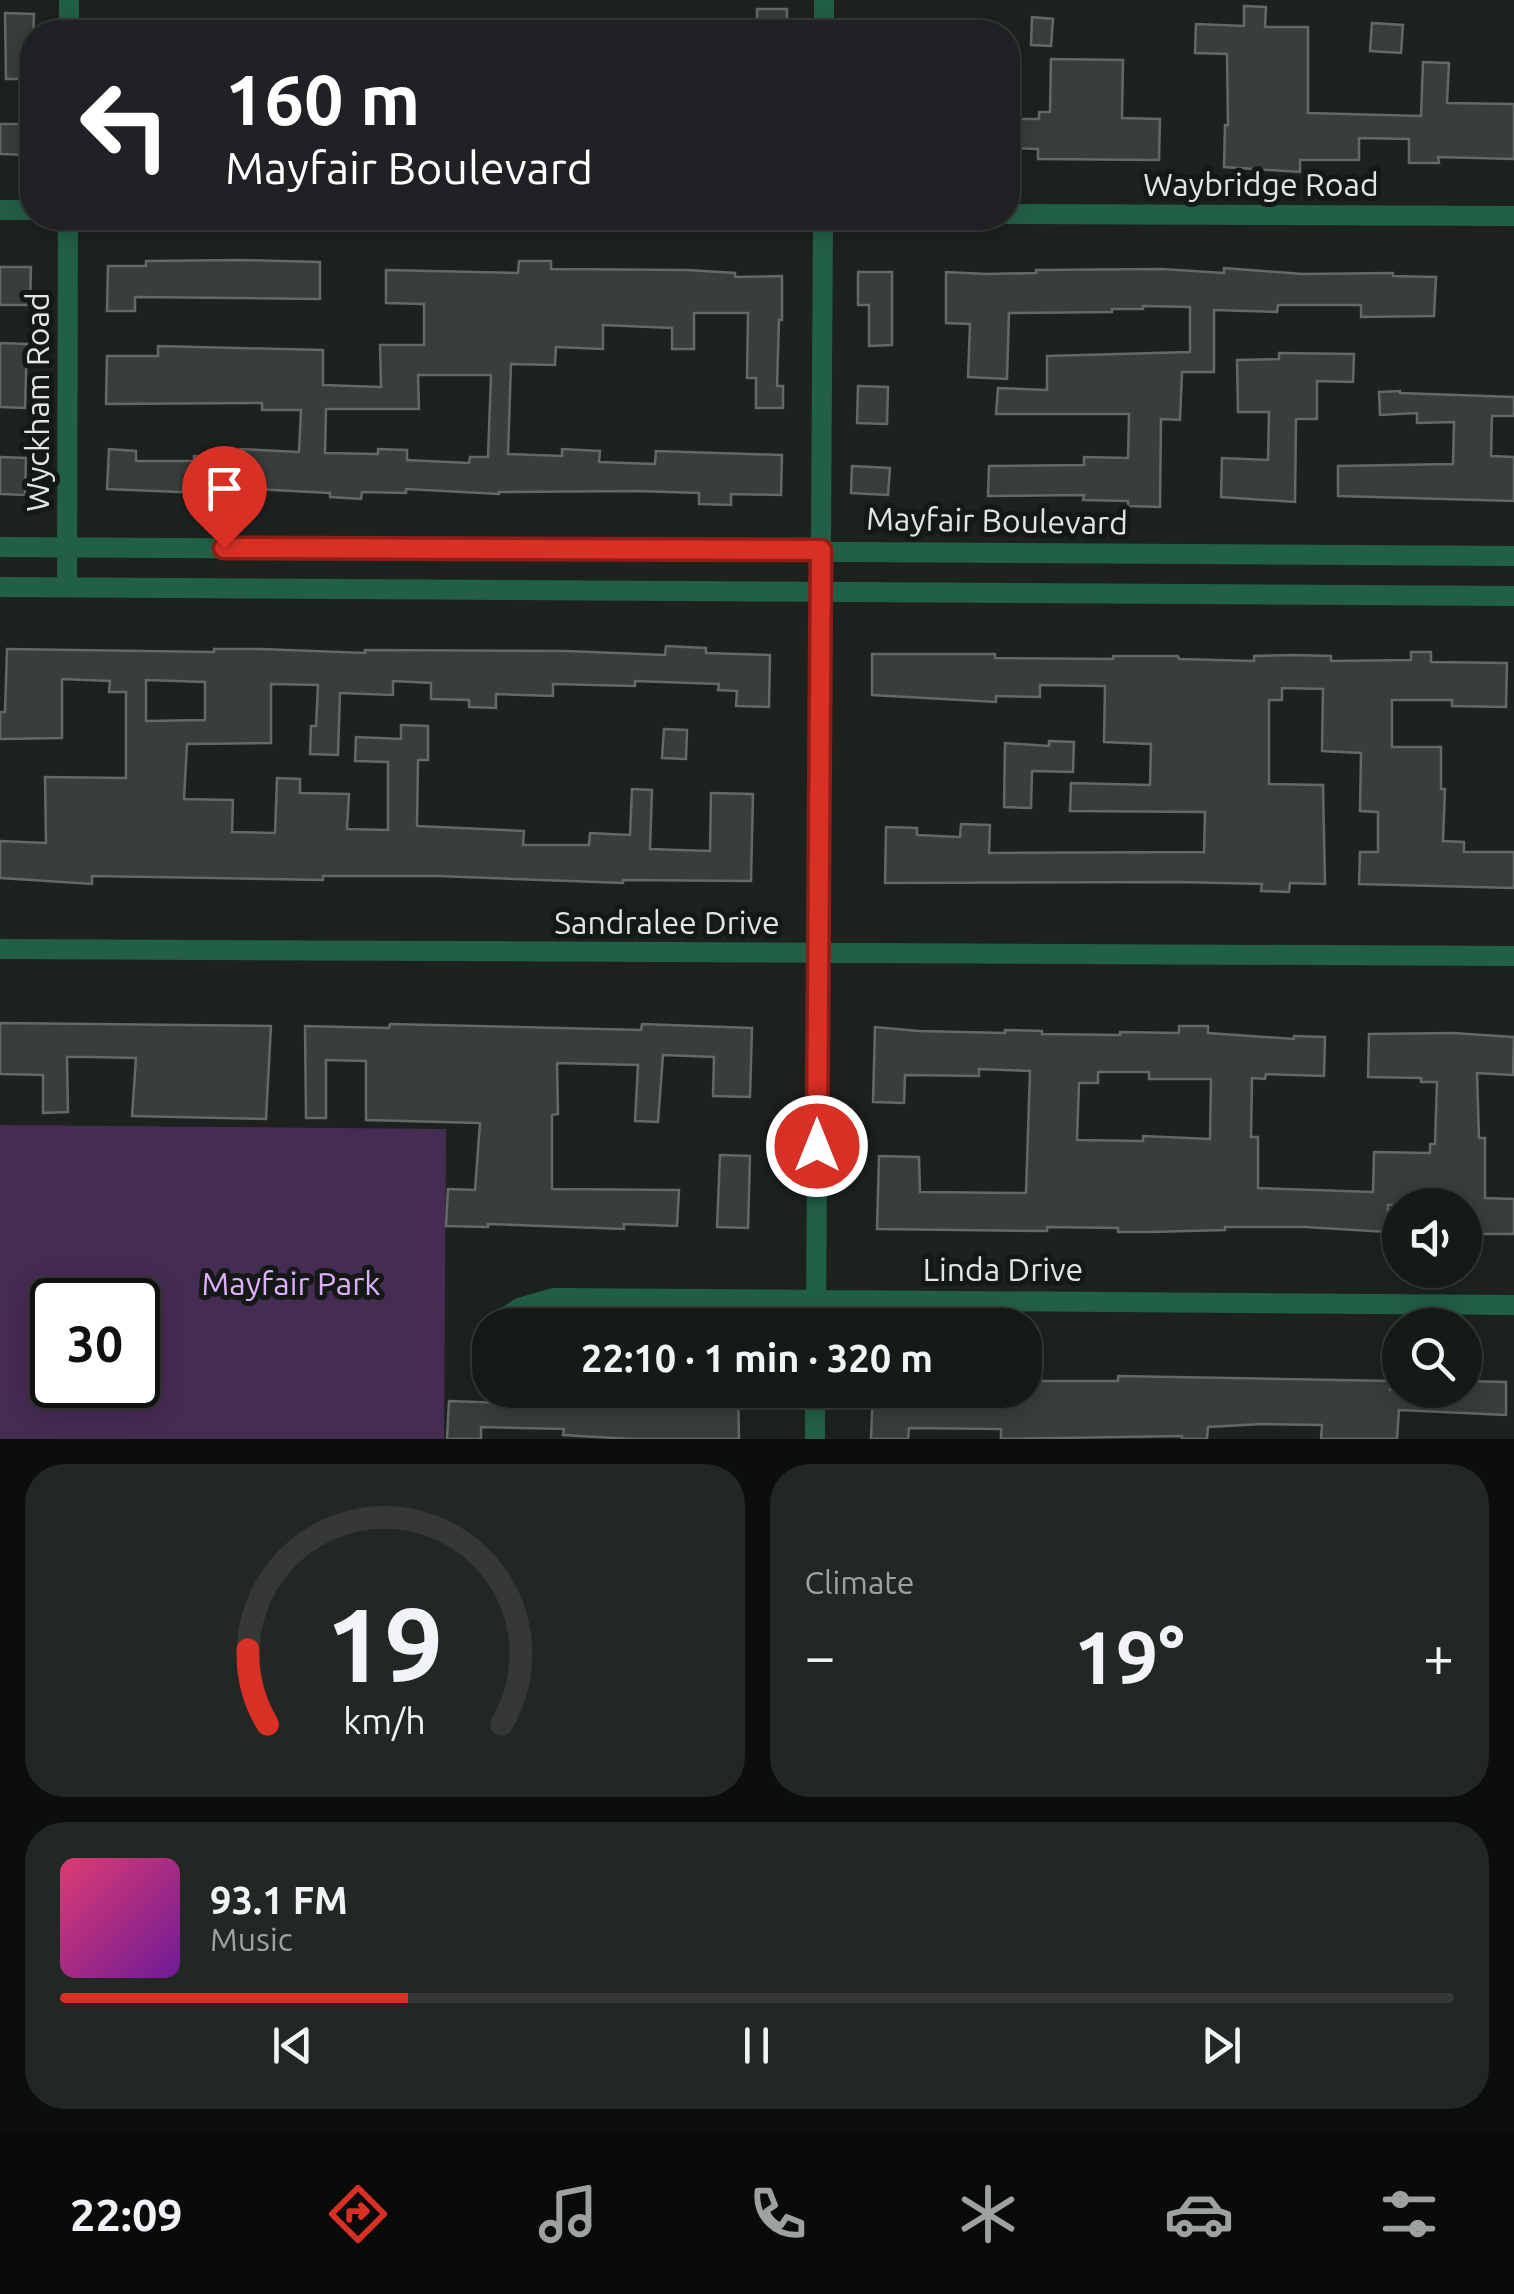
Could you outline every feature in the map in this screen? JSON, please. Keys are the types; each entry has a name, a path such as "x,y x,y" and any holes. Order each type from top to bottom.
{"street":[{"name":"Waybridge Road","path":"1020,214 1514,216"},
{"name":"Wyckham Road","path":"67,587 68,230"},
{"path":"816,1308 823,230"},
{"name":"Mayfair Boulevard","path":"0,547 1514,556"},
{"path":"0,587 1514,596"},
{"name":"Sandralee Drive","path":"0,949 1514,956"},
{"name":"Linda Drive","path":"519,1308 553,1298 1514,1305"},
{"path":"815,1408 815,1439"}],"green space":[{"name":"Mayfair Park","path":"0,1125 446,1129 444,1439 0,1439"}],"building":[{"path":"1244,6 1266,7 1265,27 1308,27 1308,113 1421,116 1423,62 1449,63 1447,103 1514,104 1514,159 1438,157 1439,163 1409,163 1409,139 1359,138 1359,160 1300,160 1300,172 1224,167 1227,54 1195,53 1196,24 1244,26"},
{"path":"757,9 787,9 787,20 757,20"},
{"path":"5,13 34,14 34,20 20,20 20,79 6,79"},
{"path":"1032,17 1053,19 1051,46 1031,45"},
{"path":"1372,23 1403,25 1401,53 1370,51"},
{"path":"1051,59 1123,60 1122,118 1160,119 1159,160 1038,159 1038,149 1020,148 1020,119 1039,119 1039,112 1050,112"},
{"path":"0,124 20,124 20,155 0,154"},
{"path":"146,261 320,262 320,299 135,297 135,311 107,311 108,266 146,266"},
{"path":"519,261 551,261 551,269 687,270 735,273 735,277 782,276 777,386 783,386 783,408 756,408 756,378 747,378 748,313 694,313 694,349 672,349 672,328 603,325 603,349 556,347 555,365 511,364 508,454 562,456 562,449 600,451 599,462 655,464 656,451 782,455 781,495 731,494 731,505 699,504 699,493 637,491 499,494 406,489 406,493 362,492 361,499 330,497 330,493 219,487 219,491 179,492 107,489 109,449 136,451 136,461 240,457 240,449 299,452 301,410 262,410 262,403 106,404 107,356 158,356 158,346 323,350 323,385 381,387 380,345 424,345 424,304 386,303 386,270 518,273","holes":["418,375 491,375 488,457 470,457 469,463 407,460 407,450 325,453 326,409 419,409"]},
{"path":"0,267 31,267 30,305 0,305"},
{"path":"1224,268 1436,277 1434,316 1361,317 1361,305 1278,305 1277,312 1214,310 1214,372 1182,372 1180,420 1161,419 1160,507 1128,506 1128,501 1083,500 1084,495 988,496 989,466 1084,465 1084,457 1128,458 1129,414 996,414 998,388 1047,390 1047,356 1190,352 1190,307 1009,313 1007,379 968,377 970,324 946,323 946,272 1162,269 1224,273"},
{"path":"858,272 892,272 892,345 869,346 869,305 858,305"},
{"path":"0,343 27,344 25,408 0,407"},
{"path":"1279,353 1354,354 1353,382 1317,381 1317,419 1296,419 1295,502 1221,497 1222,458 1268,460 1269,412 1238,412 1237,360 1279,359"},
{"path":"858,386 888,387 887,424 857,423"},
{"path":"1379,392 1514,397 1514,416 1492,416 1491,456 1514,457 1514,501 1338,496 1338,466 1453,464 1454,422 1417,423 1417,413 1380,415"},
{"path":"0,457 26,458 25,495 0,494"},
{"path":"852,466 890,468 888,495 851,493"},
{"path":"666,646 706,648 706,653 770,655 769,707 736,706 737,691 718,690 719,684 635,681 635,686 553,684 553,696 496,694 496,708 469,707 469,700 431,699 431,683 393,681 393,695 340,693 338,755 310,754 318,685 271,684 271,743 187,744 184,799 233,800 232,832 275,833 277,778 300,779 300,793 349,794 347,829 388,830 388,762 355,761 356,737 401,739 401,725 428,726 428,760 418,760 417,826 524,831 523,845 589,845 590,833 630,835 632,789 652,790 650,849 710,851 711,793 753,794 751,881 92,876 92,884 0,878 0,841 46,843 45,777 126,778 126,692 109,692 110,681 62,679 62,738 0,739 7,649 567,651 665,655","holes":["146,680 205,682 205,720 146,721"]},
{"path":"1411,652 1431,652 1431,662 1507,663 1506,707 1452,706 1452,700 1392,700 1392,747 1441,747 1441,789 1445,789 1443,841 1464,842 1464,852 1514,852 1514,888 1359,884 1360,852 1378,852 1378,812 1360,811 1361,753 1322,751 1323,689 1282,688 1282,700 1269,700 1269,784 1323,785 1325,884 1290,883 1289,892 1261,891 1262,884 1179,882 885,883 886,827 917,828 917,835 960,837 961,824 990,825 989,853 1204,852 1205,812 1070,811 1071,783 1150,785 1151,744 1104,742 1105,686 1040,685 1040,697 996,696 996,702 872,695 872,654 1113,659 1178,656 1254,661 1254,656 1294,655 1331,656 1331,661 1411,660"},
{"path":"664,729 687,730 686,759 662,758"},
{"path":"1049,741 1074,742 1073,772 1032,771 1031,808 1004,807 1005,743 1049,746"},
{"path":"0,1023 271,1026 266,1119 132,1116 136,1058 67,1057 68,1112 43,1113 43,1075 0,1074"},
{"path":"390,1024 641,1030 642,1024 752,1028 750,1097 713,1096 714,1057 663,1055 658,1122 635,1121 638,1065 557,1063 558,1114 552,1115 552,1189 679,1190 677,1226 446,1226 448,1189 475,1190 480,1123 366,1120 366,1061 326,1060 326,1118 306,1118 305,1026 389,1028"},
{"path":"1179,1026 1208,1026 1208,1033 1294,1039 1325,1037 1324,1076 1266,1074 1265,1079 1252,1078 1251,1137 1258,1137 1258,1188 1373,1192 1374,1152 1430,1153 1430,1144 1435,1144 1437,1082 1368,1077 1369,1034 1514,1037 1513,1075 1477,1073 1479,1138 1485,1138 1485,1198 1514,1199 1514,1234 1482,1234 1482,1188 1382,1188 1382,1232 1305,1227 1150,1232 1047,1227 1047,1231 877,1229 879,1156 919,1157 920,1192 1026,1193 1030,1071 979,1069 979,1076 905,1075 904,1103 873,1102 875,1027 1042,1034 1179,1033","holes":["1098,1072 1149,1072 1149,1079 1211,1079 1210,1139 1143,1136 1143,1141 1077,1140 1079,1083 1098,1083"]},
{"path":"720,1155 750,1156 748,1228 717,1227"},
{"path":"1118,1376 1382,1381 1382,1408 1482,1408 1482,1381 1506,1382 1506,1415 1399,1410 1397,1439 1321,1439 1322,1425 1262,1424 1208,1427 1207,1439 1001,1439 1001,1429 909,1428 908,1439 871,1439 872,1408 1042,1408 1042,1381 1118,1381"},
{"path":"449,1401 472,1402 472,1408 738,1408 739,1439 631,1439 563,1435 564,1429 481,1427 481,1439 447,1439"}],"route":[{"path":"224,548 821,550 817,1146"}]}
